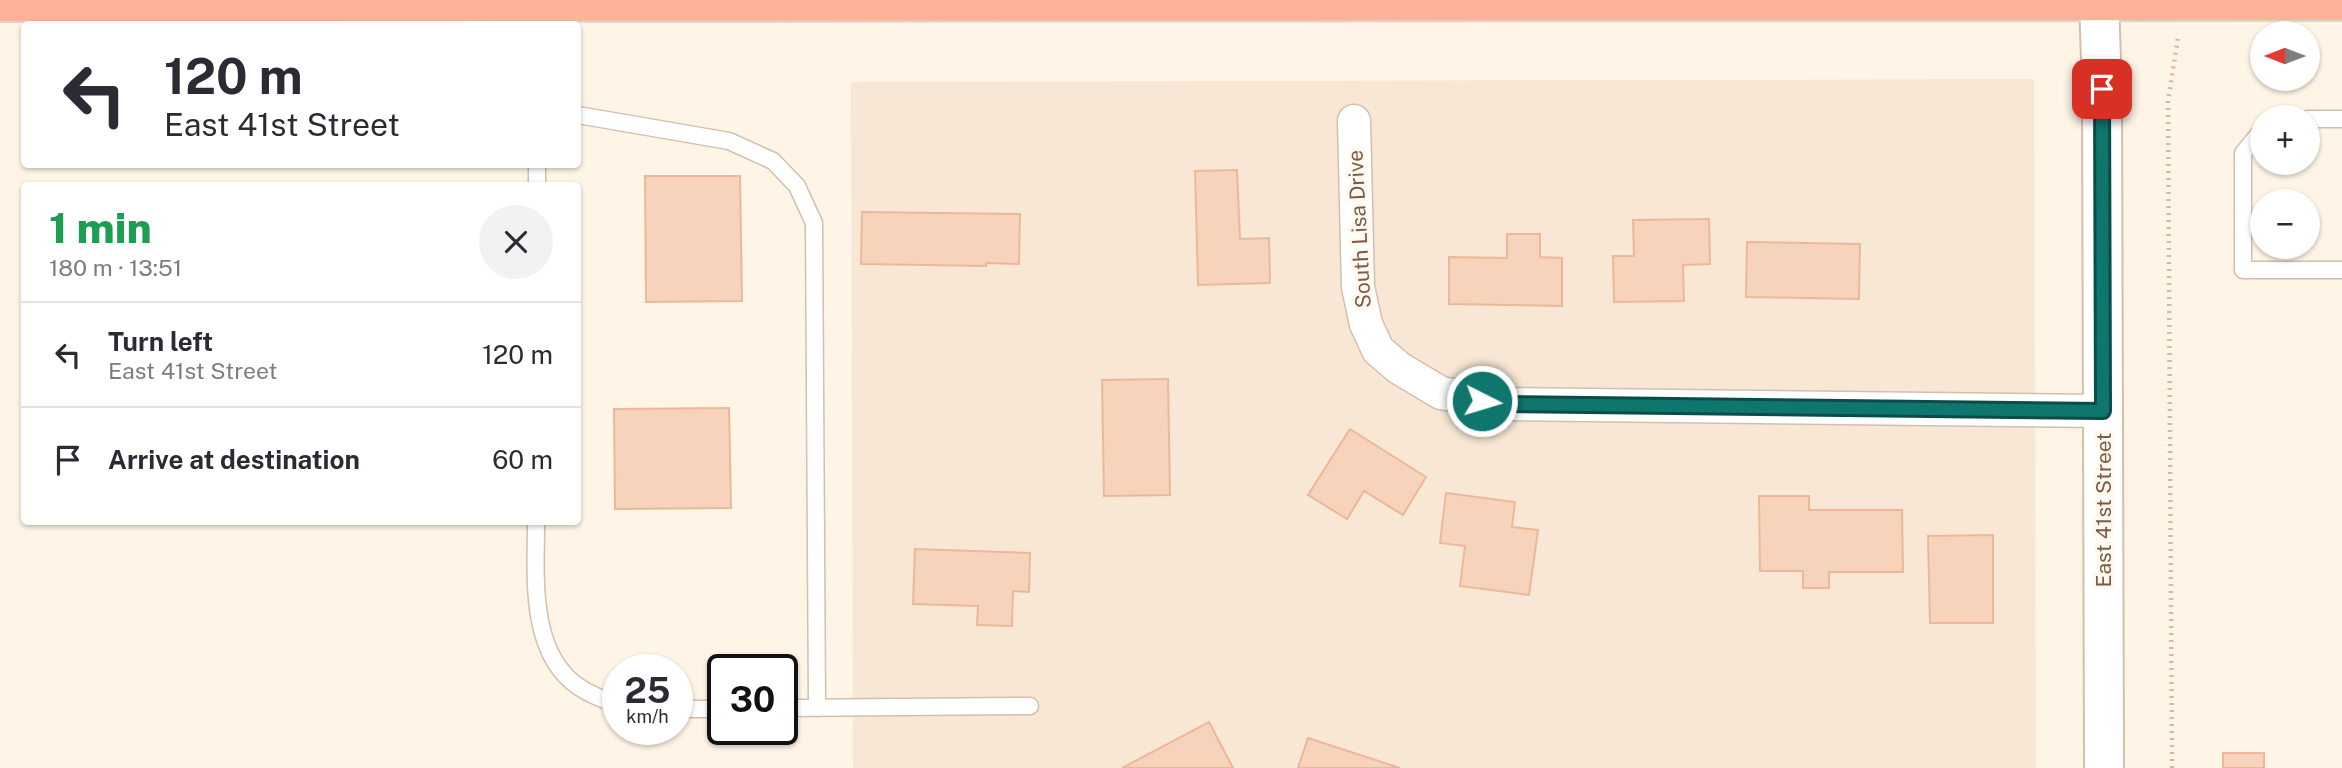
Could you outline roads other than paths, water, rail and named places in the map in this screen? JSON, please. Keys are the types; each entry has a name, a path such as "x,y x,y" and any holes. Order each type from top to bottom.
{"highway":[{"path":"0,2 538,7 2342,1"}],"main road":[{"name":"East 41st Street","path":"2099,0 2102,103 2104,768"}],"street":[{"name":"South Lisa Drive","path":"1354,121 1358,287 1366,324 1378,350 1399,368 1441,393 1504,404 2103,411"}],"lane":[{"path":"581,116 729,141 773,160 797,186 814,223 817,708"},
{"path":"2320,119 2342,120"},
{"path":"2250,145 2243,153 2243,270 2342,270"},
{"path":"536,525 536,603 544,640 560,668 576,686 602,698"},
{"path":"798,708 1030,706"}]}
